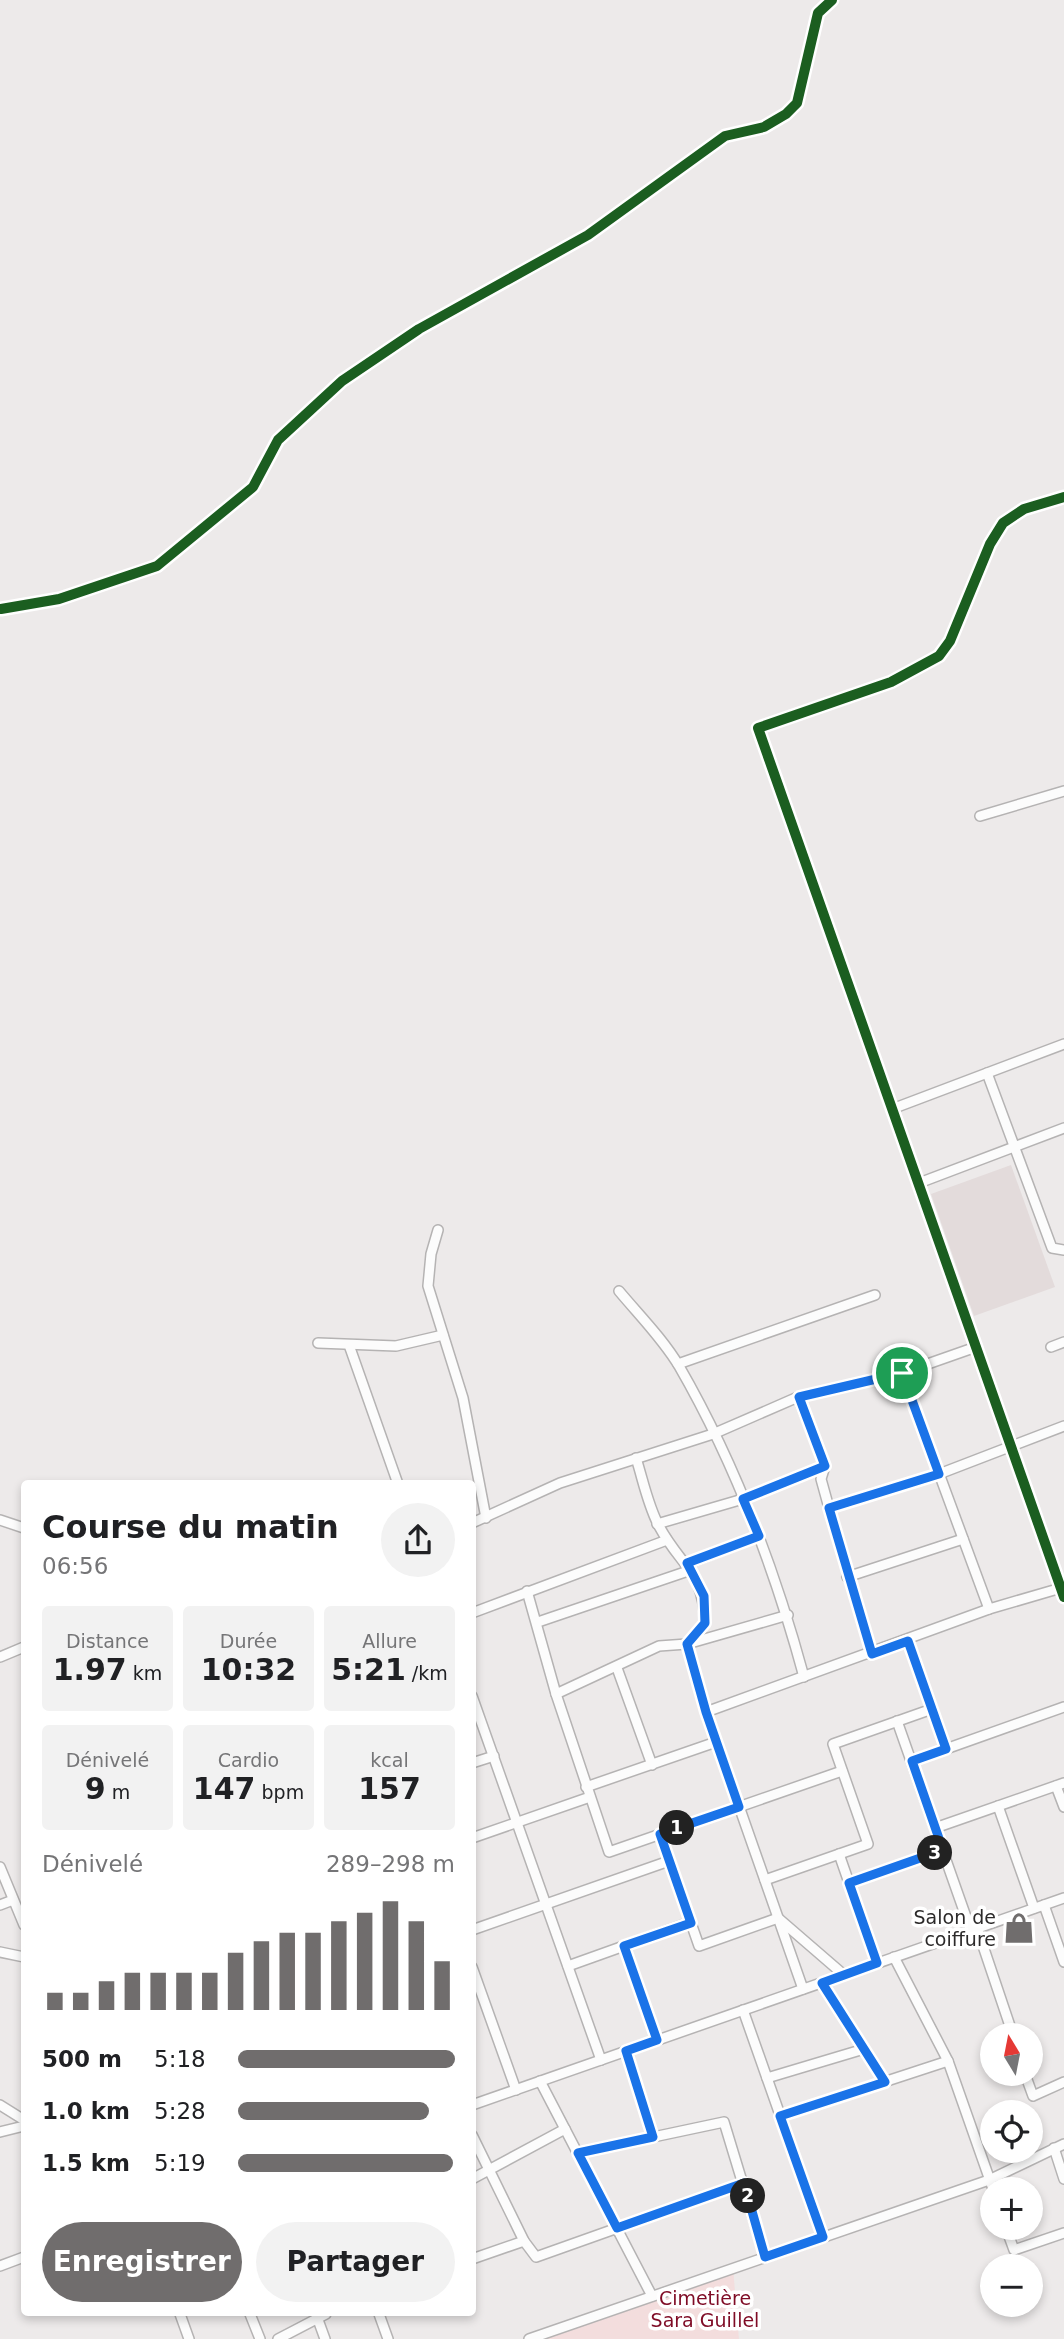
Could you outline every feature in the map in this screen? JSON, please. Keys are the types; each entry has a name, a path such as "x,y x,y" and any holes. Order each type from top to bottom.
{"street":[{"path":"1,609 59,599 157,566 253,487 278,440 342,381 419,329 588,235 725,136 764,127 786,114 797,103 818,13 832,0"},
{"path":"706,1712 908,1641 989,1609 1062,1592 758,728 891,682 939,656 950,641 996,532 1003,523 1024,509 1064,497"},
{"path":"980,816 1064,791"},
{"path":"892,1108 1064,1044"},
{"path":"987,1073 1052,1248 1064,1250"},
{"path":"919,1184 1064,1128"},
{"path":"438,1230 430,1254 428,1286 463,1398 486,1518"},
{"path":"619,1291 678,1364 713,1434 759,1536 788,1615 804,1677"},
{"path":"678,1364 875,1295"},
{"path":"318,1343 396,1346 443,1335"},
{"path":"1051,1347 1064,1342"},
{"path":"349,1345 397,1480"},
{"path":"476,1522 560,1483 713,1434 799,1397 902,1373 976,1347"},
{"path":"902,1373 989,1609"},
{"path":"799,1397 825,1466 821,1479 847,1577 872,1654"},
{"path":"829,1508 939,1474 1064,1426"},
{"path":"636,1458 657,1524 689,1567 704,1596 705,1623 687,1644"},
{"path":"657,1524 743,1499 825,1466"},
{"path":"0,1520 21,1527"},
{"path":"538,1622 689,1567 759,1536"},
{"path":"847,1577 963,1539"},
{"path":"476,1611 667,1540"},
{"path":"527,1591 538,1622 556,1695 609,1852 842,1771"},
{"path":"556,1695 659,1646 687,1644 788,1615"},
{"path":"908,1641 946,1749"},
{"path":"687,1644 716,1742 803,1989"},
{"path":"0,1657 21,1648"},
{"path":"617,1668 652,1765"},
{"path":"476,1707 601,2060"},
{"path":"912,1761 1064,1707"},
{"path":"765,1880 868,1844 833,1744 932,1709"},
{"path":"897,1721 1009,2023"},
{"path":"586,1787 716,1742"},
{"path":"476,1762 494,1756"},
{"path":"935,1828 1060,1784 1064,1807"},
{"path":"476,1837 590,1797"},
{"path":"998,1806 1064,1962"},
{"path":"660,1834 699,1946 778,1918"},
{"path":"849,1883 943,1850"},
{"path":"839,1854 877,1963"},
{"path":"476,1929 669,1861"},
{"path":"0,1867 21,1918"},
{"path":"476,2104 1064,1898"},
{"path":"0,1905 13,1900"},
{"path":"778,1918 844,1975"},
{"path":"568,1966 691,1923"},
{"path":"624,1946 657,2040"},
{"path":"0,1952 21,1956"},
{"path":"894,1957 948,2061 989,2177"},
{"path":"476,1978 516,2090"},
{"path":"822,1983 885,2082"},
{"path":"743,2010 823,2237"},
{"path":"767,2078 864,2049"},
{"path":"626,2051 653,2137"},
{"path":"780,2116 948,2061"},
{"path":"540,2081 652,2296"},
{"path":"1029,2086 1033,2096 1064,2082"},
{"path":"0,2105 21,2118"},
{"path":"578,2153 724,2122 765,2257"},
{"path":"0,2132 21,2127"},
{"path":"476,2177 565,2129"},
{"path":"476,2143 524,2241 536,2257 744,2183"},
{"path":"1003,2177 1064,2144"},
{"path":"1054,2148 1064,2179"},
{"path":"529,2339 823,2237 980,2187"},
{"path":"1010,2240 1014,2250 1064,2233"},
{"path":"476,2258 524,2241"},
{"path":"0,2266 21,2258"},
{"path":"181,2316 189,2339"},
{"path":"251,2316 260,2339"},
{"path":"278,2339 319,2316"},
{"path":"321,2316 325,2339"},
{"path":"380,2316 388,2339"}],"shaded area":[{"path":"1011,1165 1055,1287 974,1316 931,1194"}],"green space":[{"name":"Cimetière Sara Guillel","path":"733,2268 739,2339 529,2339"}],"cycle path":[{"path":"1,609 59,599 157,566 253,487 278,440 342,381 419,329 588,235 725,136 764,127 786,114 797,103 818,13 832,0"},
{"path":"1064,497 1024,509 1003,523 990,544 950,641 939,656 891,682 758,728 1064,1597"}],"place":[{"name":"Salon de coiffure","path":"1019,1928"}],"route":[{"path":"902,1373 939,1474 829,1508 829,1516 872,1654 908,1641 946,1749 912,1761 943,1850 849,1883 877,1963 822,1983 885,2082 780,2116 823,2237 765,2257 744,2183 617,2228 578,2153 653,2137 626,2051 657,2040 624,1946 691,1923 660,1834 739,1807 706,1712 687,1644 705,1623 704,1596 687,1563 759,1536 743,1499 825,1466 799,1397 902,1373"}]}
